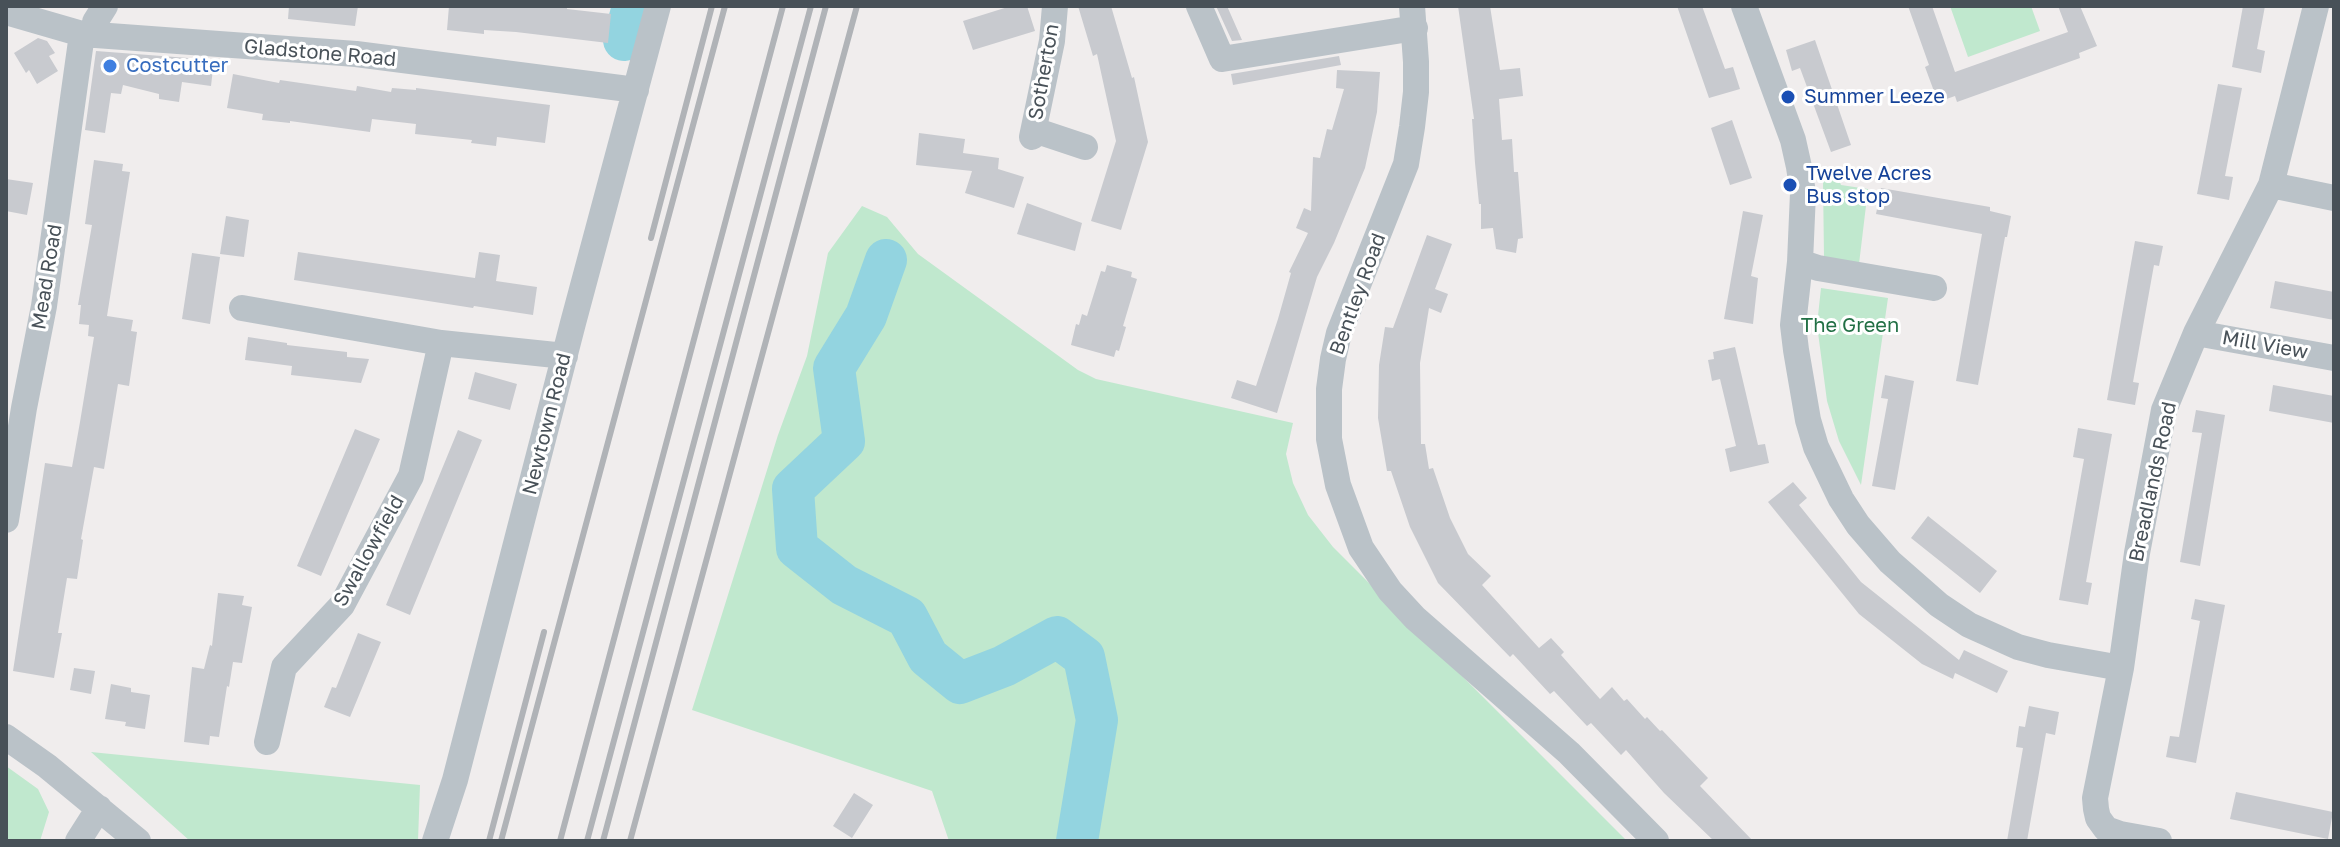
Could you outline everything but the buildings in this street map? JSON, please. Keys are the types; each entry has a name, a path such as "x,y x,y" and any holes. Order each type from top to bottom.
{"street":[{"name":"Mead Road","path":"6,520 15,407 44,306 88,34 105,6"},
{"name":"Newtown Road","path":"435,841 455,780 658,6"},
{"name":"Sotherton","path":"1055,6 1052,41 1033,134 1085,147"},
{"path":"1199,6 1222,59 1413,17"},
{"path":"1744,6 1793,140 1799,167 1803,193 1793,325 1808,420 1816,447 1841,499 1867,536 1918,588 1969,625 2018,647 2121,668"},
{"name":"Breadlands Road","path":"2159,841 2106,829 2098,818 2095,798 2121,668 2137,553 2164,410 2196,333 2271,185 2316,6"},
{"name":"Gladstone Road","path":"6,12 88,34 640,73"},
{"name":"Bentley Road","path":"1413,17 1416,92 1406,164 1339,333 1333,359 1329,426 1338,485 1361,548 1390,591 1415,618 1569,753 1656,841"},
{"path":"2271,185 2334,198"},
{"path":"1800,262 1818,268 1934,288"},
{"path":"242,308 441,343 565,356"},
{"name":"Mill View","path":"2196,333 2334,358"},
{"name":"Swallowfield","path":"267,742 284,667 342,605 411,476 441,343"},
{"path":"6,737 47,766 138,841"},
{"path":"78,841 99,808"}],"green space":[{"path":"1950,6 2031,6 2040,31 1968,57"},
{"name":"The Green","path":"1838,177 1841,185 1868,189 1859,264 1824,257 1823,181"},
{"path":"862,206 887,217 918,254 1078,370 1096,379 1293,423 1286,454 1293,483 1308,515 1333,547 1627,841 949,841 932,791 692,710 778,435 807,356 828,253"},
{"name":"The Green","path":"1821,288 1888,298 1861,485 1839,441 1827,401 1817,325"},
{"path":"91,752 420,785 418,841 190,841"},
{"path":"6,766 38,789 49,812 40,841 6,841"}],"waterway":[{"path":"624,40 633,6"},
{"path":"886,260 866,316 834,368 844,441 793,489 797,548 844,585 907,617 928,657 960,683 1004,666 1057,637 1084,657 1097,720 1077,841"}],"railway":[{"path":"651,238 712,6"},
{"path":"501,841 725,6"},
{"path":"560,841 783,6"},
{"path":"587,841 811,6"},
{"path":"603,841 826,6"},
{"path":"630,841 857,6"},
{"path":"489,841 544,632"}],"place":[{"name":"Costcutter","path":"110,66"},
{"name":"Summer Leeze","path":"1788,97"},
{"name":"Twelve Acres Bus stop","path":"1790,185"}]}
